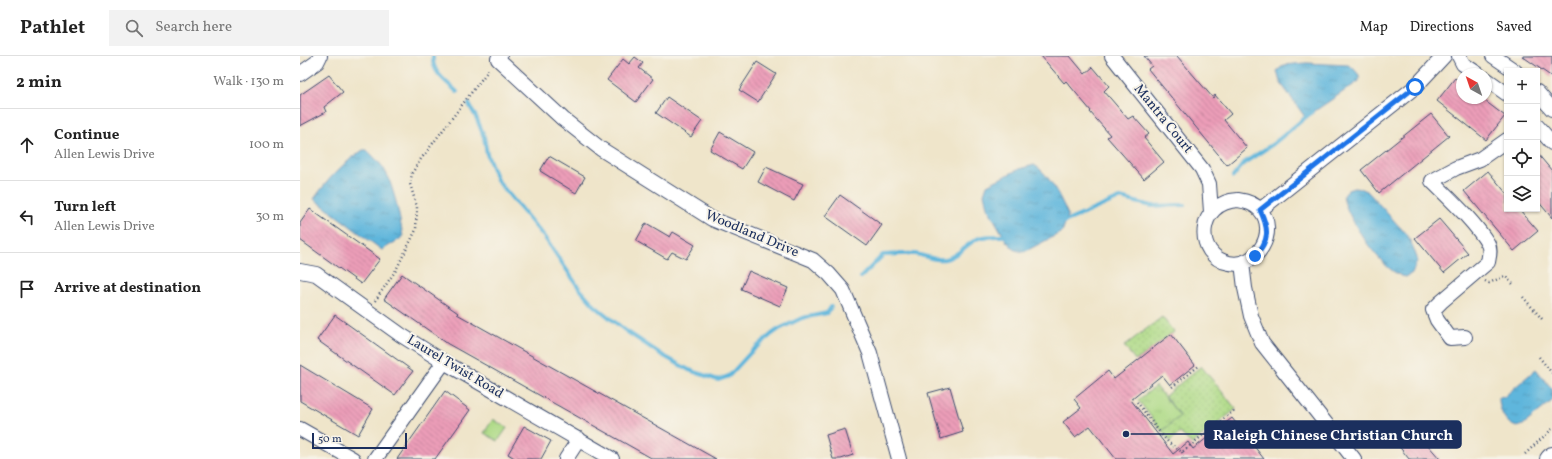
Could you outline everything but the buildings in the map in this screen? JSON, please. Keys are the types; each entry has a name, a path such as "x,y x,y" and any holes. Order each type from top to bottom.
{"main road":[{"path":"1549,459 1552,456"}],"street":[{"path":"300,74 317,62 320,56"},
{"name":"Mantra Court","path":"1112,56 1202,169 1209,184 1211,212"},
{"path":"1260,210 1415,87 1444,56"},
{"path":"1459,56 1462,64 1468,68"},
{"path":"1493,56 1511,68"},
{"name":"Woodland Drive","path":"499,58 563,119 601,149 712,219 812,260 829,274 842,290 870,353 899,459"},
{"path":"1492,84 1504,92"},
{"path":"1540,97 1545,106"},
{"path":"1540,129 1552,143"},
{"path":"1465,337 1450,338 1441,328 1433,310 1440,302 1488,262 1490,254 1488,245 1474,226 1457,206 1432,181 1456,168 1480,159 1504,142"},
{"name":"Mantra Court","path":"1209,184 1229,200"},
{"path":"1229,200 1247,202 1260,210 1267,223 1267,234 1262,249 1255,256 1242,263 1229,263 1217,258 1208,249 1204,232 1206,221 1211,212 1229,200"},
{"path":"1242,263 1245,288 1251,316 1262,343 1354,459"},
{"name":"Laurel Twist Road","path":"300,272 316,274 401,335 444,362 612,459"},
{"path":"375,459 444,362"},
{"path":"300,429 353,459"},
{"path":"566,459 579,439"}],"path":[{"path":"368,311 396,270 416,230 417,207 410,184 412,173 463,102 499,58"},
{"path":"1481,276 1489,284 1505,276 1513,284"},
{"path":"1523,297 1542,319"},
{"path":"1539,357 1552,373"},
{"path":"1172,387 1200,365"},
{"path":"1137,402 1160,435 1182,452 1184,456"},
{"path":"1182,452 1236,410"},
{"path":"1525,454 1552,429"}],"green space":[{"path":"1162,317 1174,332 1136,361 1124,346"},
{"path":"1201,366 1236,409 1192,444 1180,433 1170,441 1162,431 1180,416 1165,396"},
{"path":"1156,386 1180,416 1162,431 1138,400"},
{"path":"493,419 507,428 498,441 484,433"}],"water":[{"path":"1306,63 1348,65 1359,75 1359,81 1305,117 1280,82 1277,71 1284,65"},
{"path":"363,150 367,150 382,166 386,173 396,200 400,220 403,237 382,250 314,199 336,172"},
{"path":"1034,165 1050,180 1068,215 1062,232 1024,252 1015,250 1007,242 987,207 984,194 987,185 1019,169"},
{"path":"1357,187 1368,192 1407,235 1413,247 1417,262 1412,273 1406,277 1397,274 1387,267 1368,244 1351,218 1343,197 1348,190"},
{"path":"1536,369 1552,389 1552,401 1523,425 1517,427 1506,420 1500,407 1499,398 1504,397"}],"waterway":[{"path":"433,56 434,67 437,72 457,92"},
{"path":"469,104 484,137 487,154 497,180 545,238 579,288 595,306 626,331 662,355 689,370 718,380 729,376 751,352 779,329 802,318 827,313 831,307"},
{"path":"1233,177 1244,163 1273,144 1312,112"},
{"path":"1062,223 1120,198 1152,206 1185,205"},
{"path":"861,277 883,255 910,254 945,259 955,255 979,238 989,236 1007,236"}],"place":[{"name":"Raleigh Chinese Christian Church","path":"1126,434"}],"route":[{"path":"1255,256 1262,249 1267,234 1267,223 1260,210 1415,87"}]}
